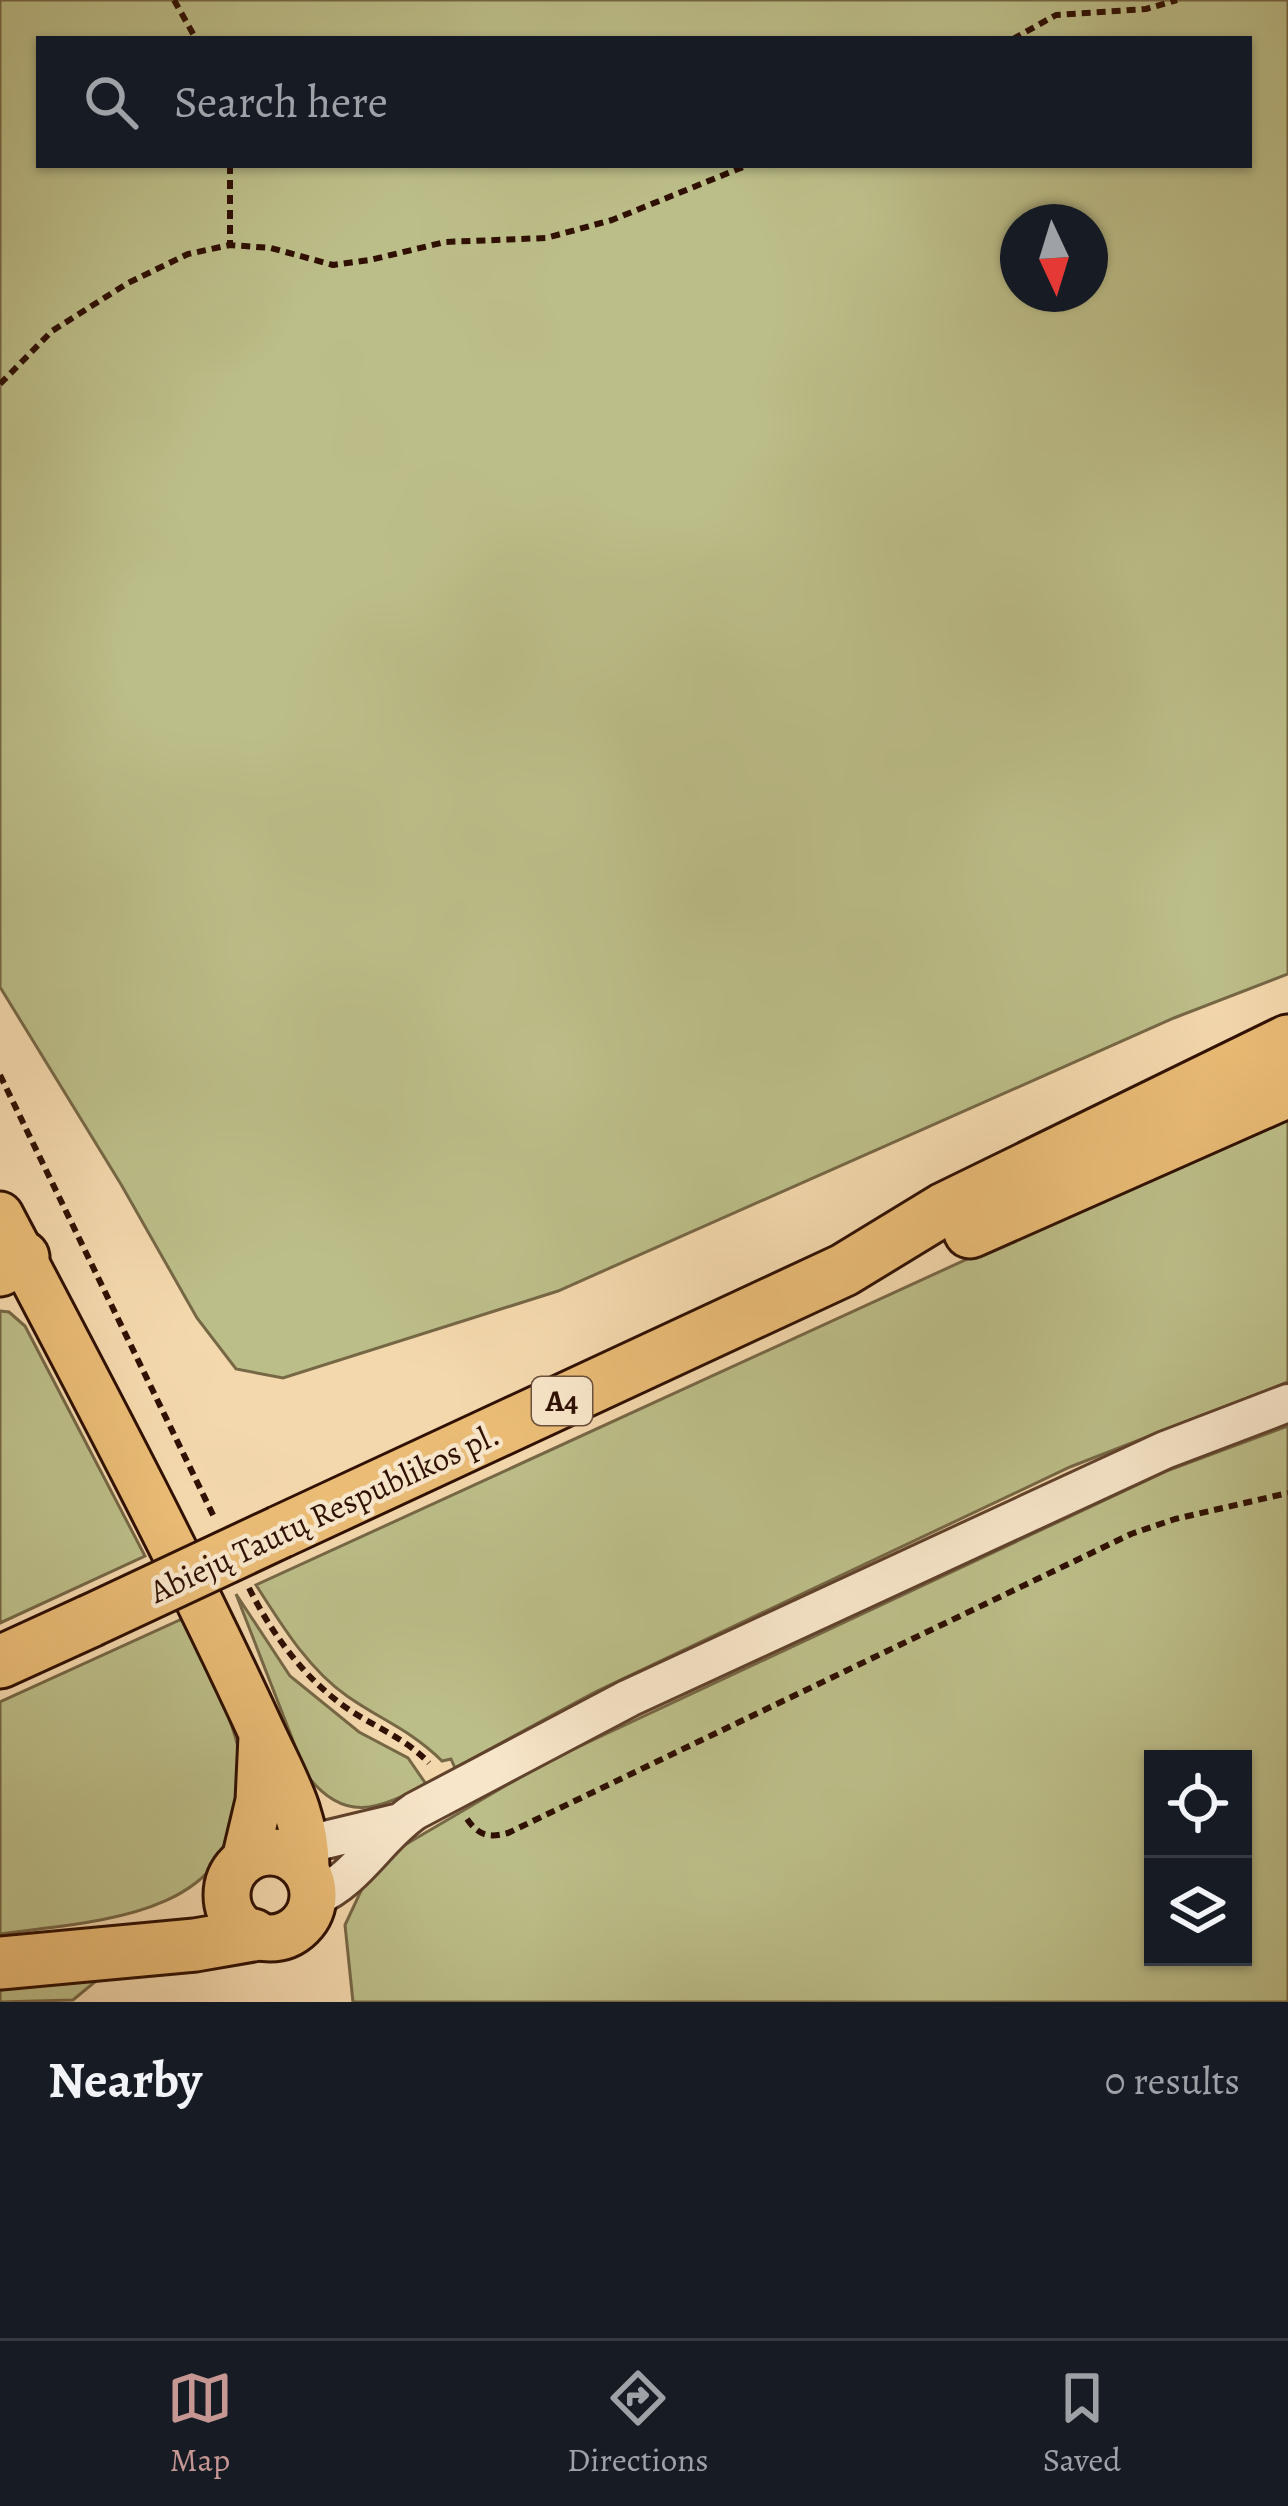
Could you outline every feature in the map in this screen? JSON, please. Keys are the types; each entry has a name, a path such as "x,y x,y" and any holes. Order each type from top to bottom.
{"highway":[{"name":"Abiejų Tautų Respublikos pl.","path":"0,1662 844,1270 944,1209 1288,1041"},
{"name":"Abiejų Tautų Respublikos pl.","path":"844,1270 903,1258 975,1230 1288,1091"},
{"path":"0,1963 254,1936"}],"main road":[{"path":"8,1247 216,1630 290,1786 289,1865"},
{"path":"262,1733 260,1801 289,1865 307,1919 298,1929 274,1939 254,1936 231,1915 227,1900 234,1871 289,1865"}],"street":[{"path":"289,1865 400,1822 629,1698 1018,1517 1165,1450 1288,1403"},
{"path":"289,1865 335,1888 400,1822"}],"path":[{"path":"174,0 194,36"},
{"path":"1018,36 1056,15 1146,9 1178,0"},
{"path":"230,168 230,245"},
{"path":"0,384 52,331 188,254 230,245 271,248 333,265 445,242 546,238 613,220 741,168"},
{"path":"0,1075 222,1532"},
{"path":"242,1573 262,1615 300,1666 346,1708 408,1741 475,1830 491,1837 508,1833 1131,1534 1288,1493"}],"green space":[{"path":"0,0 1288,0 1288,974 1174,1018 558,1291 283,1378 236,1369 197,1318 0,987"},
{"path":"1288,1112 1288,1382 1070,1467 595,1692 455,1768 451,1759 442,1761 333,1685 296,1645 256,1585"},
{"path":"0,1311 9,1312 25,1326 145,1556 0,1623"},
{"path":"1288,1426 1288,2002 353,2002 345,1925 366,1880 391,1853 546,1762 1169,1470"},
{"path":"236,1594 290,1676 359,1732 408,1758 426,1784 362,1807 348,1806 320,1790 306,1774"},
{"path":"182,1619 218,1691 237,1744 241,1792 230,1839 211,1869 184,1891 151,1907 0,1934 0,1702"},
{"path":"0,1976 101,1977 73,2000 0,2002"}]}
